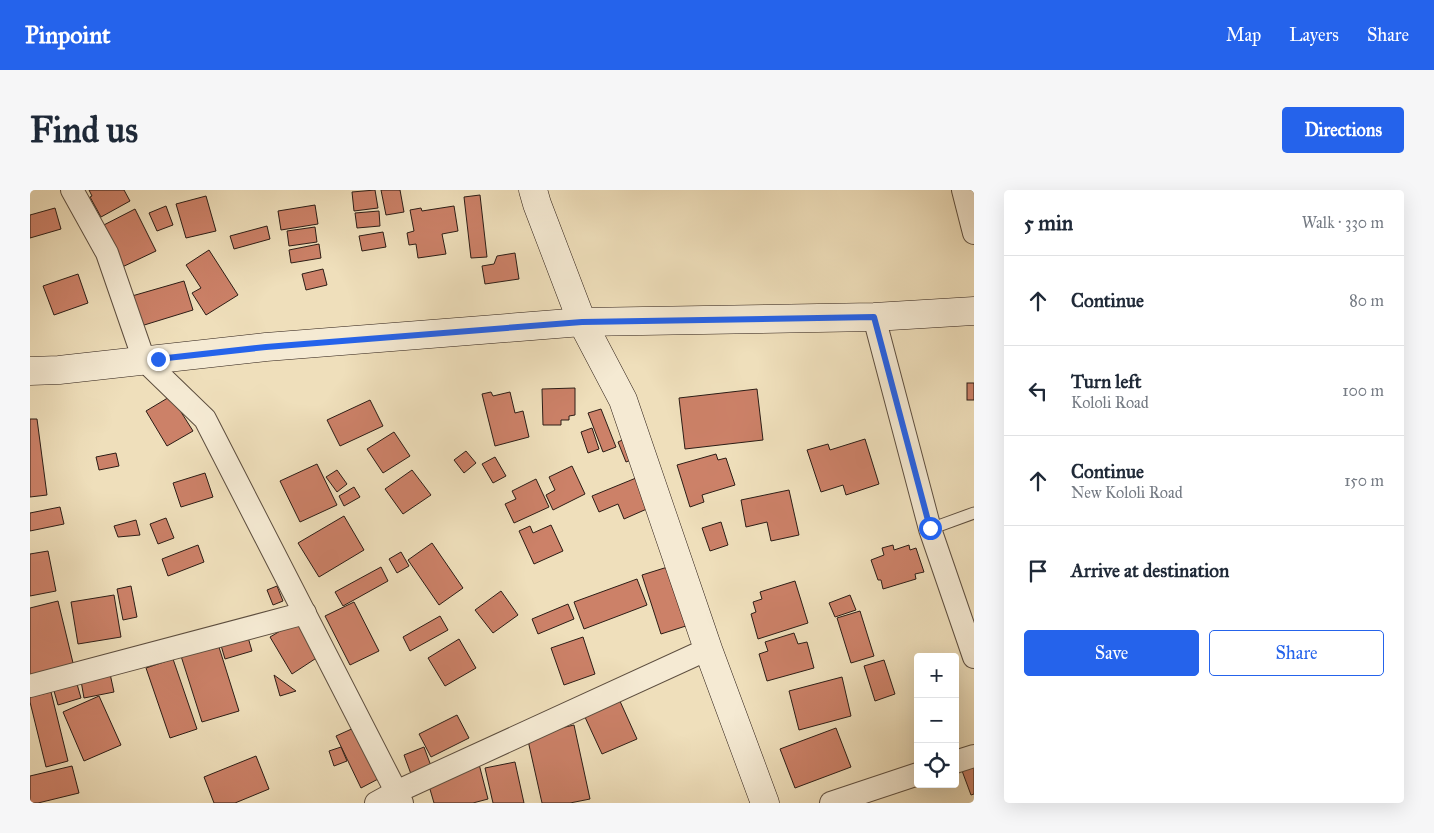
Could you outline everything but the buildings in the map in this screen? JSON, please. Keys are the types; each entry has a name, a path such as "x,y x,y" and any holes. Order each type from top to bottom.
{"street":[{"path":"72,190 107,253 144,360 205,419 399,798"},
{"path":"533,190 582,322 623,400 708,649 765,803"},
{"path":"962,190 974,234"},
{"path":"30,371 59,370 266,347 582,322 874,317 974,311"},
{"path":"874,317 930,528 974,657"},
{"path":"30,686 305,613"},
{"path":"376,803 399,798 708,649"},
{"path":"959,761 974,756"},
{"path":"831,803 914,775"}],"lane":[{"path":"930,528 974,513"}],"route":[{"path":"158,359 266,347 582,322 874,317 930,528"}]}
